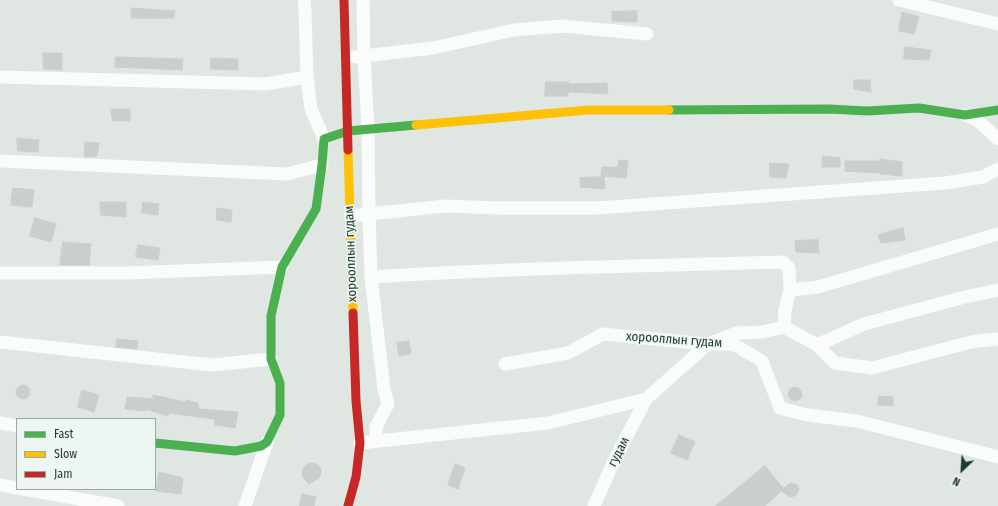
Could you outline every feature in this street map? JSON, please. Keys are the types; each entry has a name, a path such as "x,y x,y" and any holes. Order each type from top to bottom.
{"street":[{"path":"245,506 267,442 280,415 280,383 271,358 271,316 282,267 316,209 322,165 324,139 311,109 307,77 304,0"},
{"name":"хорооллын гудам","path":"344,0 356,401 360,443 356,477 348,506"},
{"path":"363,0 368,129 371,278 384,389 388,404 376,427 376,441"},
{"path":"899,0 998,24"},
{"path":"346,58 433,48 514,30 562,26 647,34"},
{"path":"0,77 266,84 307,77"},
{"path":"324,139 348,131 589,110 829,109 867,111 920,108 965,115 977,120 998,138"},
{"path":"965,115 998,110"},
{"path":"0,161 287,174 322,165"},
{"path":"350,216 445,206 499,208 597,208 945,183 983,177 998,169"},
{"path":"790,290 818,287 998,234"},
{"path":"371,278 425,274 569,268 783,262 789,268 790,290 785,310 784,327"},
{"path":"0,273 128,273 282,267"},
{"path":"817,345 864,324 998,290"},
{"path":"360,443 548,423 646,400 708,344 736,333 762,332 784,327 817,345 835,363 872,368 971,342 998,339"},
{"name":"хорооллын гудам","path":"505,364 568,353 603,334 708,344 733,344 762,361 780,408 807,415 857,421 998,457"},
{"path":"0,342 212,365 271,358"},
{"name":"гудам","path":"594,506 612,464 646,400"},
{"path":"0,423 16,426"},
{"path":"156,443 235,451 261,446 267,442"},
{"path":"0,485 16,488"},
{"path":"29,490 118,506"}],"building":[{"path":"131,8 175,11 174,18 132,18"},
{"path":"637,11 637,22 612,21 612,12"},
{"path":"902,12 919,17 914,34 899,31"},
{"path":"905,47 931,50 929,60 904,59"},
{"path":"43,53 62,53 62,70 44,69"},
{"path":"116,57 183,59 182,70 115,67"},
{"path":"211,58 238,59 238,70 211,69"},
{"path":"854,80 870,80 871,92 854,89"},
{"path":"546,82 569,82 569,84 607,83 608,94 568,92 568,96 545,96"},
{"path":"111,109 130,109 130,121 113,121"},
{"path":"17,138 39,140 38,152 18,151"},
{"path":"85,142 99,143 97,156 85,157"},
{"path":"823,156 840,158 840,167 822,167"},
{"path":"880,159 902,162 902,176 845,171 845,161 880,161"},
{"path":"619,160 628,161 626,178 601,176 602,167 618,167"},
{"path":"770,163 789,164 786,178 770,177"},
{"path":"604,177 605,189 580,187 580,178"},
{"path":"13,188 34,190 32,207 11,205"},
{"path":"100,202 126,202 126,217 101,215"},
{"path":"143,202 159,204 158,215 142,213"},
{"path":"217,208 232,210 231,222 217,220"},
{"path":"35,218 56,224 51,242 30,236"},
{"path":"903,228 905,240 881,243 878,235"},
{"path":"818,240 819,253 796,252 795,241"},
{"path":"63,242 91,244 89,265 60,265"},
{"path":"138,245 160,248 158,260 136,257"},
{"path":"117,339 138,341 137,349 116,347"},
{"path":"409,341 411,354 399,356 397,343"},
{"path":"20,385 26,385 30,389 30,395 26,399 20,399 16,395 16,389"},
{"path":"795,387 800,389 802,394 800,399 795,401 790,399 788,394 790,389"},
{"path":"82,390 99,395 94,412 78,407"},
{"path":"153,395 198,403 199,409 238,412 235,428 215,425 214,419 169,413 168,416 145,409 145,411 125,409 127,397 153,399"},
{"path":"879,396 893,397 893,406 878,405"},
{"path":"679,435 695,442 687,460 671,453"},
{"path":"309,463 318,465 321,469 321,473 319,478 309,484 303,477 302,473 304,467"},
{"path":"455,464 465,468 458,489 448,485"},
{"path":"765,466 783,488 791,483 797,485 799,489 797,494 792,497 781,491 765,506 716,506"},
{"path":"159,472 183,478 181,494 156,491"},
{"path":"302,494 316,497 314,506 300,506"}],"traffic: fast":[{"path":"669,110 829,109 867,111 919,108 965,115 998,110"},
{"path":"156,443 235,451 261,446 267,442 280,415 280,383 271,359 271,316 282,267 316,209 324,139 348,131 416,125"}],"traffic: slow":[{"path":"416,125 589,110 669,110"},
{"path":"348,150 353,313"}],"traffic: jam":[{"path":"344,0 348,150"},
{"path":"348,506 356,477 360,443 356,401 353,313"}]}
